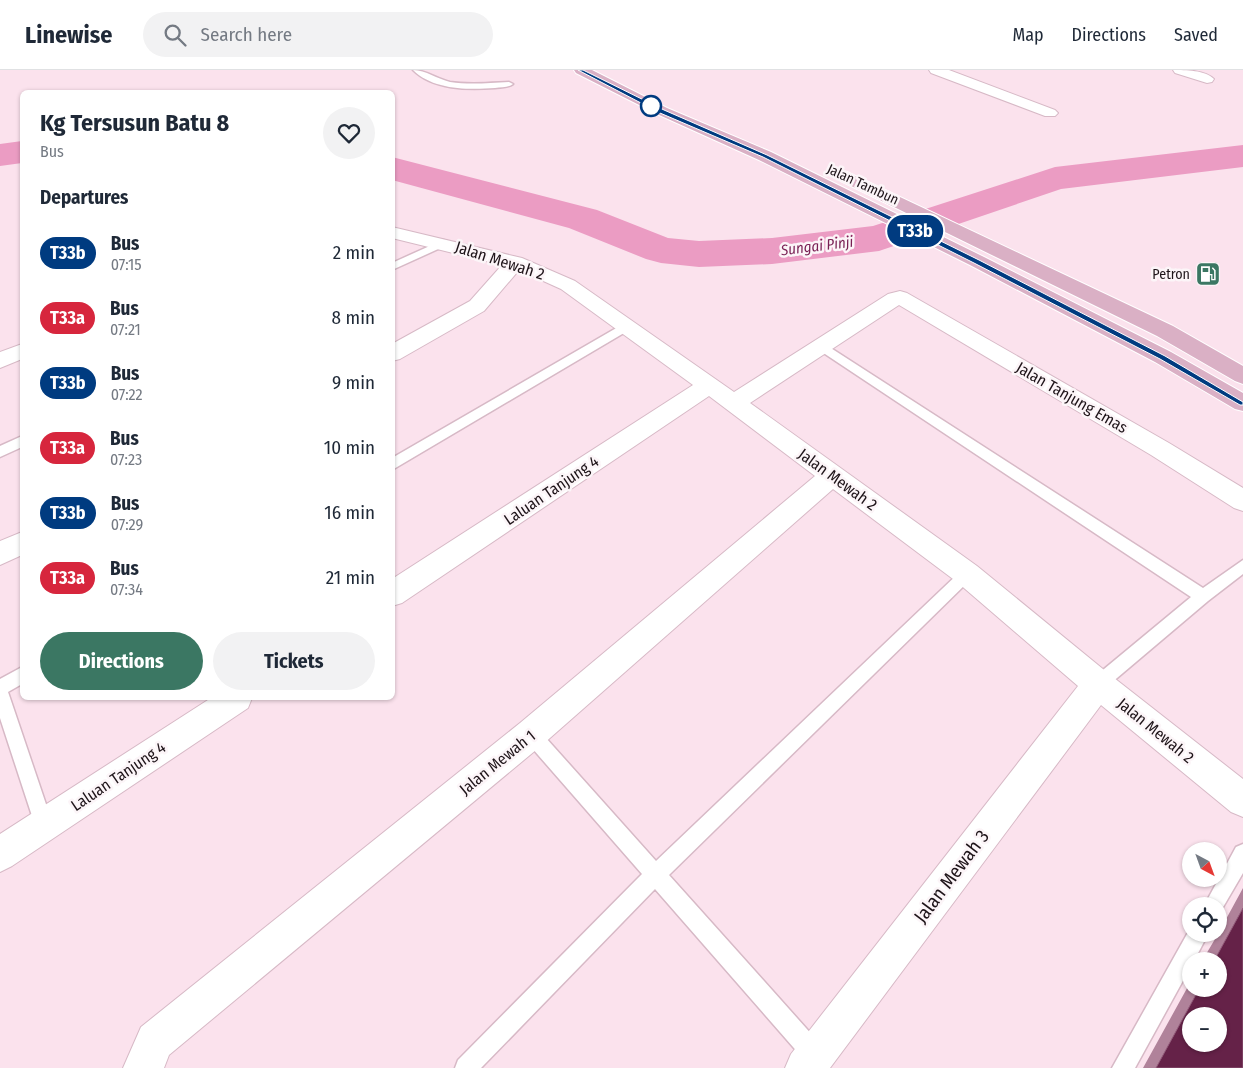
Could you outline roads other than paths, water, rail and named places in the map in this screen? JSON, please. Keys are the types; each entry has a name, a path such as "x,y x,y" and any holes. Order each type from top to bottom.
{"main road":[{"name":"Jalan Tambun","path":"581,70 662,111 765,156 977,262 1163,357 1243,402"},
{"path":"612,70 705,113"},
{"name":"Jalan Tambun","path":"833,170 1165,331 1243,376"}],"street":[{"path":"936,70 1050,113"},
{"path":"1180,70 1207,78"},
{"name":"Jalan Mewah 2","path":"395,233 444,243 515,262 568,285 734,403 966,574 1098,684 1243,800"},
{"path":"395,352 477,306 515,262"},
{"name":"Jalan Tanjung Emas","path":"823,347 895,298 900,297 1160,449 1243,501"},
{"path":"734,403 823,347"},
{"path":"0,361 20,352"},
{"name":"Laluan Tanjung 4","path":"395,592 709,385"},
{"name":"Jalan Mewah 1","path":"149,1054 531,734 833,475"},
{"path":"0,554 20,543"},
{"name":"Jalan Mewah 3","path":"810,1061 1098,684"},
{"name":"Laluan Tanjung 4","path":"0,854 234,700"}],"lane":[{"path":"417,70 423,75 442,82 462,86 482,87 509,84"},
{"path":"395,266 444,243"},
{"path":"395,463 625,327"},
{"path":"823,347 1203,596"},
{"path":"0,452 20,442"},
{"path":"1098,684 1203,596 1243,566"},
{"path":"466,1068 656,874 966,574"},
{"path":"0,688 20,675"},
{"path":"0,692 44,825"},
{"path":"531,734 656,874 810,1061"},
{"path":"1219,897 1243,854"},
{"path":"1123,1068 1194,942"}],"waterway":[{"name":"Sungai Pinji","path":"0,155 20,152"},
{"name":"Sungai Pinji","path":"395,169 583,219 661,250 699,254 772,251 879,238 1055,178 1243,156"}],"place":[{"name":"Petron","path":"1208,274"}]}
